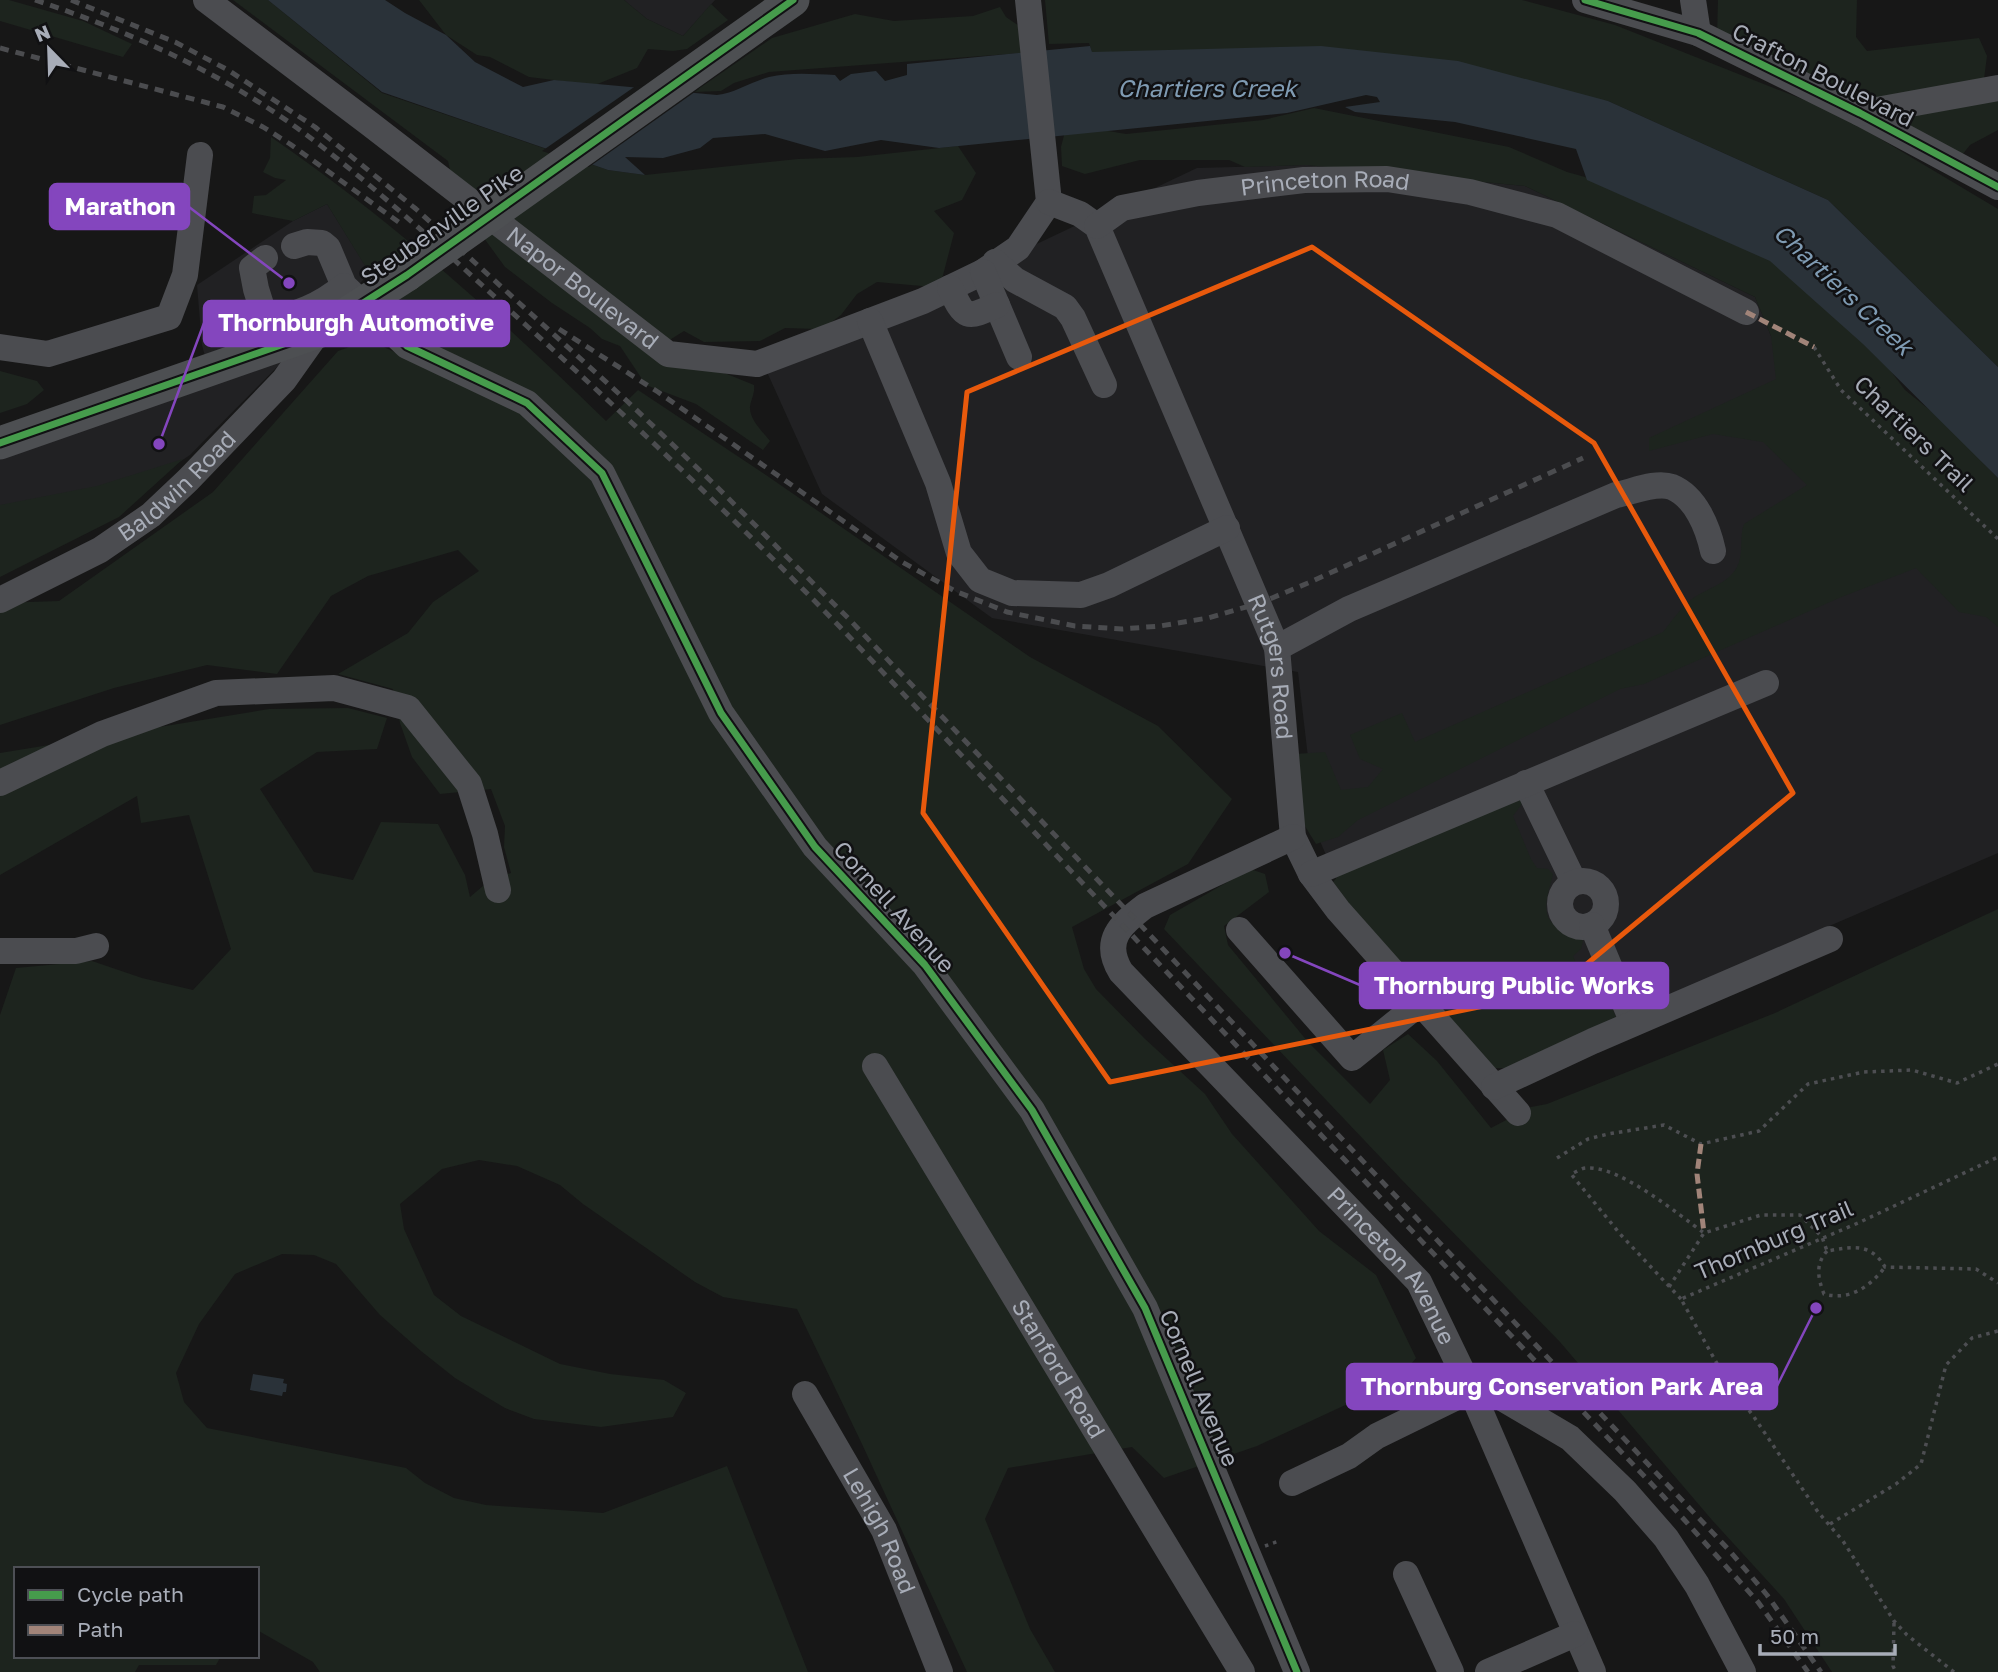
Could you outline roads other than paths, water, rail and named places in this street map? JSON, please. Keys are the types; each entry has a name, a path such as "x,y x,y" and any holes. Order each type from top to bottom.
{"main road":[{"name":"Steubenville Pike","path":"0,443 266,335 318,332 354,295 407,275 793,0"}],"street":[{"name":"Napor Boulevard","path":"206,0 668,354 757,364 950,288 1018,248 1048,193"},
{"name":"Crafton Boulevard","path":"1585,0 1698,33 1860,113 1998,187"},
{"path":"1693,0 1698,33"},
{"path":"1028,4 1048,193 1097,226"},
{"path":"1860,113 1998,88"},
{"path":"0,347 48,354 169,317 185,275 200,155"},
{"name":"Princeton Road","path":"1097,226 1122,208 1198,193 1318,180 1387,179 1470,192 1557,215 1746,312"},
{"name":"Rutgers Road","path":"1097,226 1278,648 1293,837 1311,874 1338,910 1518,1113"},
{"path":"265,258 252,268 266,335 296,315 327,300 354,295 328,248 322,243 294,246"},
{"path":"989,267 997,305 1019,357"},
{"path":"989,267 1065,307 1073,318 1104,385"},
{"path":"950,288 961,310 966,314 972,316 997,305"},
{"name":"Cornell Avenue","path":"354,295 407,346 527,403 602,473 721,713 815,847 925,965 1032,1110 1145,1308 1297,1672"},
{"path":"870,321 938,483 959,554 980,580 1012,593 1081,595 1109,585 1227,528"},
{"name":"Baldwin Road","path":"0,600 100,550 151,515 284,380 318,332"},
{"path":"1278,648 1349,609 1616,495 1648,487 1670,486 1687,498 1699,513 1713,551"},
{"path":"1311,874 1766,682"},
{"path":"0,783 102,734 216,693 334,688 408,708 469,785 485,834 498,890"},
{"path":"1526,783 1574,883 1563,892 1560,899 1562,913 1571,924 1585,927 1592,925 1633,1024"},
{"name":"Princeton Avenue","path":"1293,837 1145,906 1132,916 1116,935 1112,946 1114,960 1121,972 1419,1282 1471,1390 1592,1672"},
{"path":"1239,930 1352,1058 1420,1003"},
{"path":"1494,1087 1830,939"},
{"path":"0,951 76,951 96,946"},
{"name":"Stanford Road","path":"875,1066 1242,1672"},
{"path":"1292,1483 1349,1456 1377,1436 1471,1390 1502,1398 1570,1438 1625,1491 1666,1538 1697,1585 1743,1672"},
{"name":"Lehigh Road","path":"805,1394 884,1530 940,1672"},
{"path":"1406,1574 1451,1672"},
{"path":"1488,1672 1576,1634"}],"water":[{"name":"Chartiers Creek","path":"268,0 385,0 446,35 475,62 523,87 554,80 717,95 777,75 835,75 840,81 851,74 876,71 885,81 907,75 907,64 1090,46 1092,52 1321,46 1458,61 1608,101 1828,200 1998,367 1998,478 1863,344 1770,261 1587,180 1576,149 1455,122 1355,112 1345,107 1380,102 1377,97 1366,95 1287,113 939,148 881,140 825,151 765,134 713,138 700,148 663,158 625,157 645,175 608,170 382,92"},
{"path":"253,1374 284,1379 283,1383 287,1384 286,1392 283,1392 282,1396 250,1390"}],"railway":[{"path":"35,0 107,26 177,57 245,94 308,136 420,229 647,437 840,627 1663,1496 1758,1602 1808,1672"},
{"path":"71,0 175,42 228,70 315,127 416,209 713,483 848,618 1132,916 1728,1549 1767,1595 1821,1672"},
{"path":"0,48 223,107 290,144 404,226"},
{"path":"559,329 658,392 902,562 955,591 1007,612 1075,626 1122,629 1160,626 1208,618 1260,603 1583,458"}],"place":[{"name":"Marathon","path":"289,283"},
{"name":"Thornburgh Automotive","path":"159,444"},
{"name":"Thornburg Public Works","path":"1285,953"},
{"name":"Thornburg Conservation Park Area","path":"1816,1308"}]}
